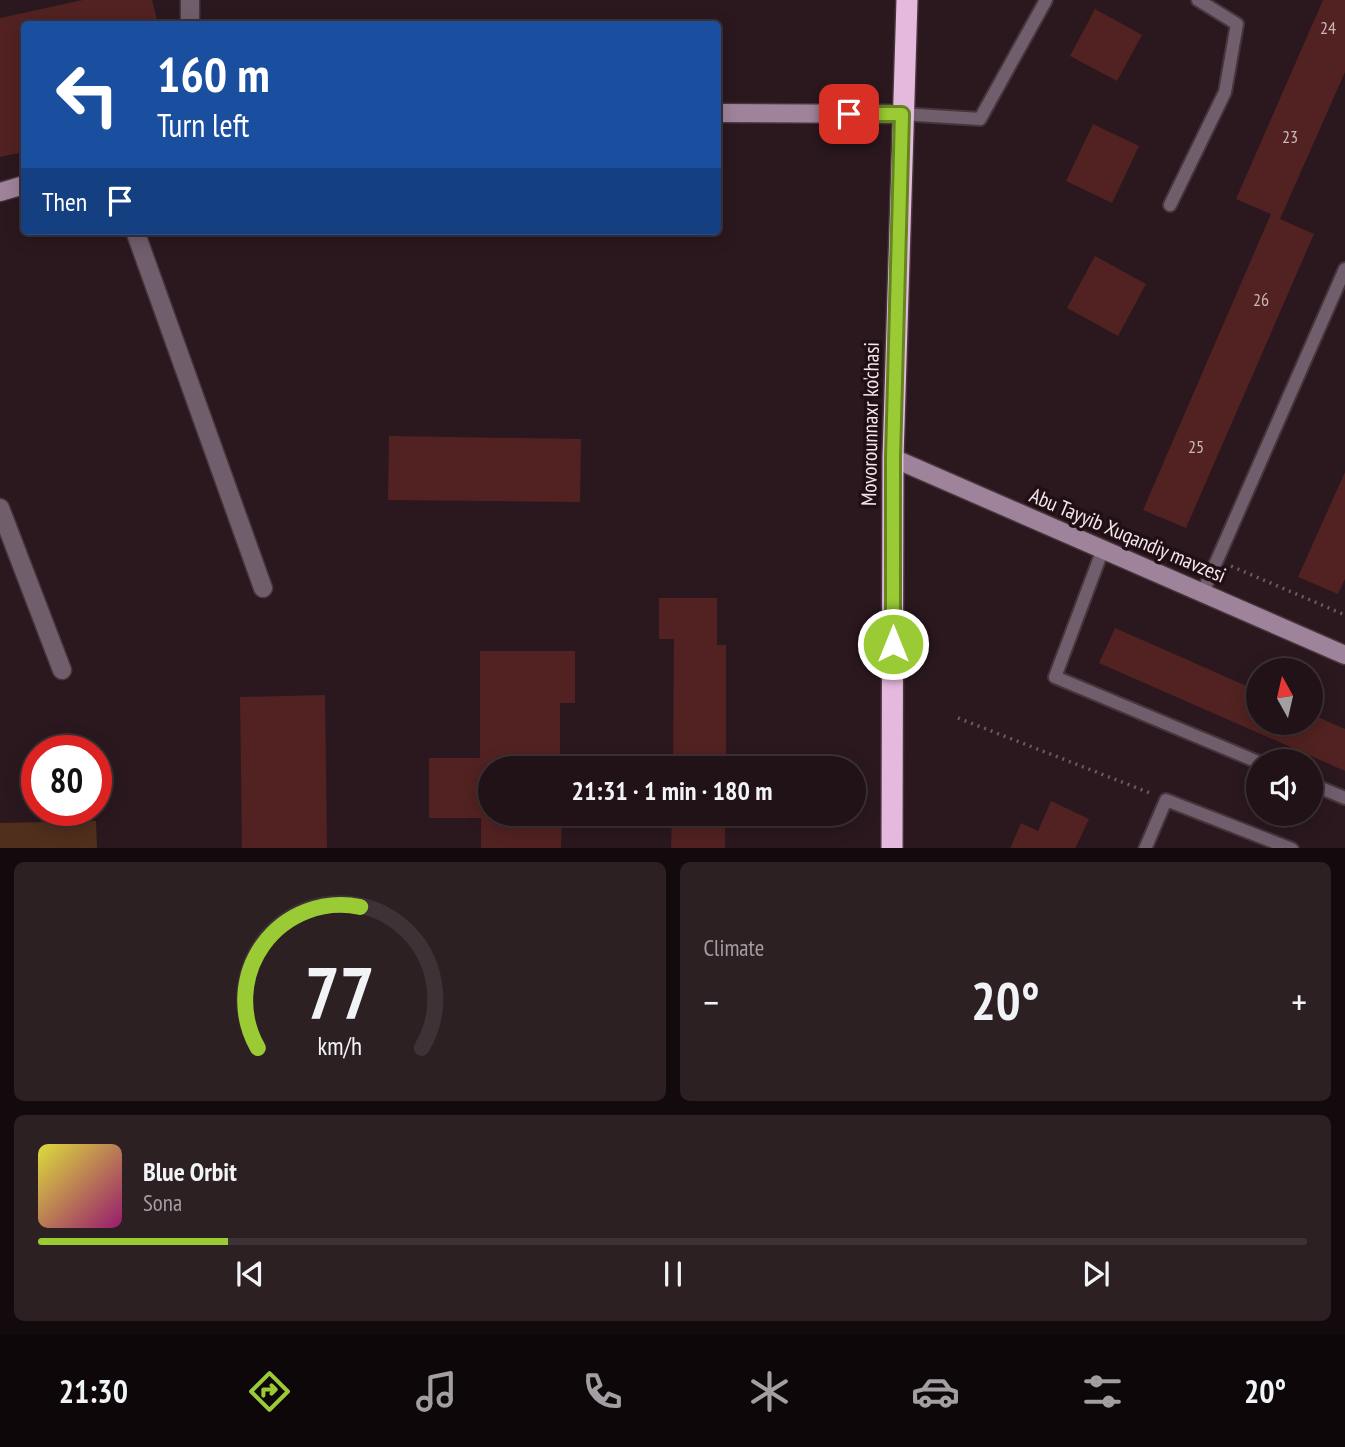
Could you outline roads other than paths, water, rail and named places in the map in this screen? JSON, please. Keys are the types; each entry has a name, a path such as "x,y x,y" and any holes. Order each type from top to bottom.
{"highway":[{"name":"Movorounnaxr ko'chasi","path":"892,848 893,458 907,0"}],"street":[{"path":"190,0 190,21"},
{"path":"721,113 902,114"},
{"path":"0,191 21,186"},
{"path":"136,235 263,588"},
{"name":"Abu Tayyib Xuqandiy mavzesi","path":"893,458 1345,655"},
{"path":"0,508 62,670"}],"lane":[{"path":"902,114 980,119 1046,0"},
{"path":"1170,205 1225,92 1237,24 1198,0"},
{"path":"1203,592 1345,269"},
{"path":"1103,549 1055,677 1246,757"},
{"path":"1323,789 1345,798"},
{"path":"1145,848 1168,801 1289,848"}]}
